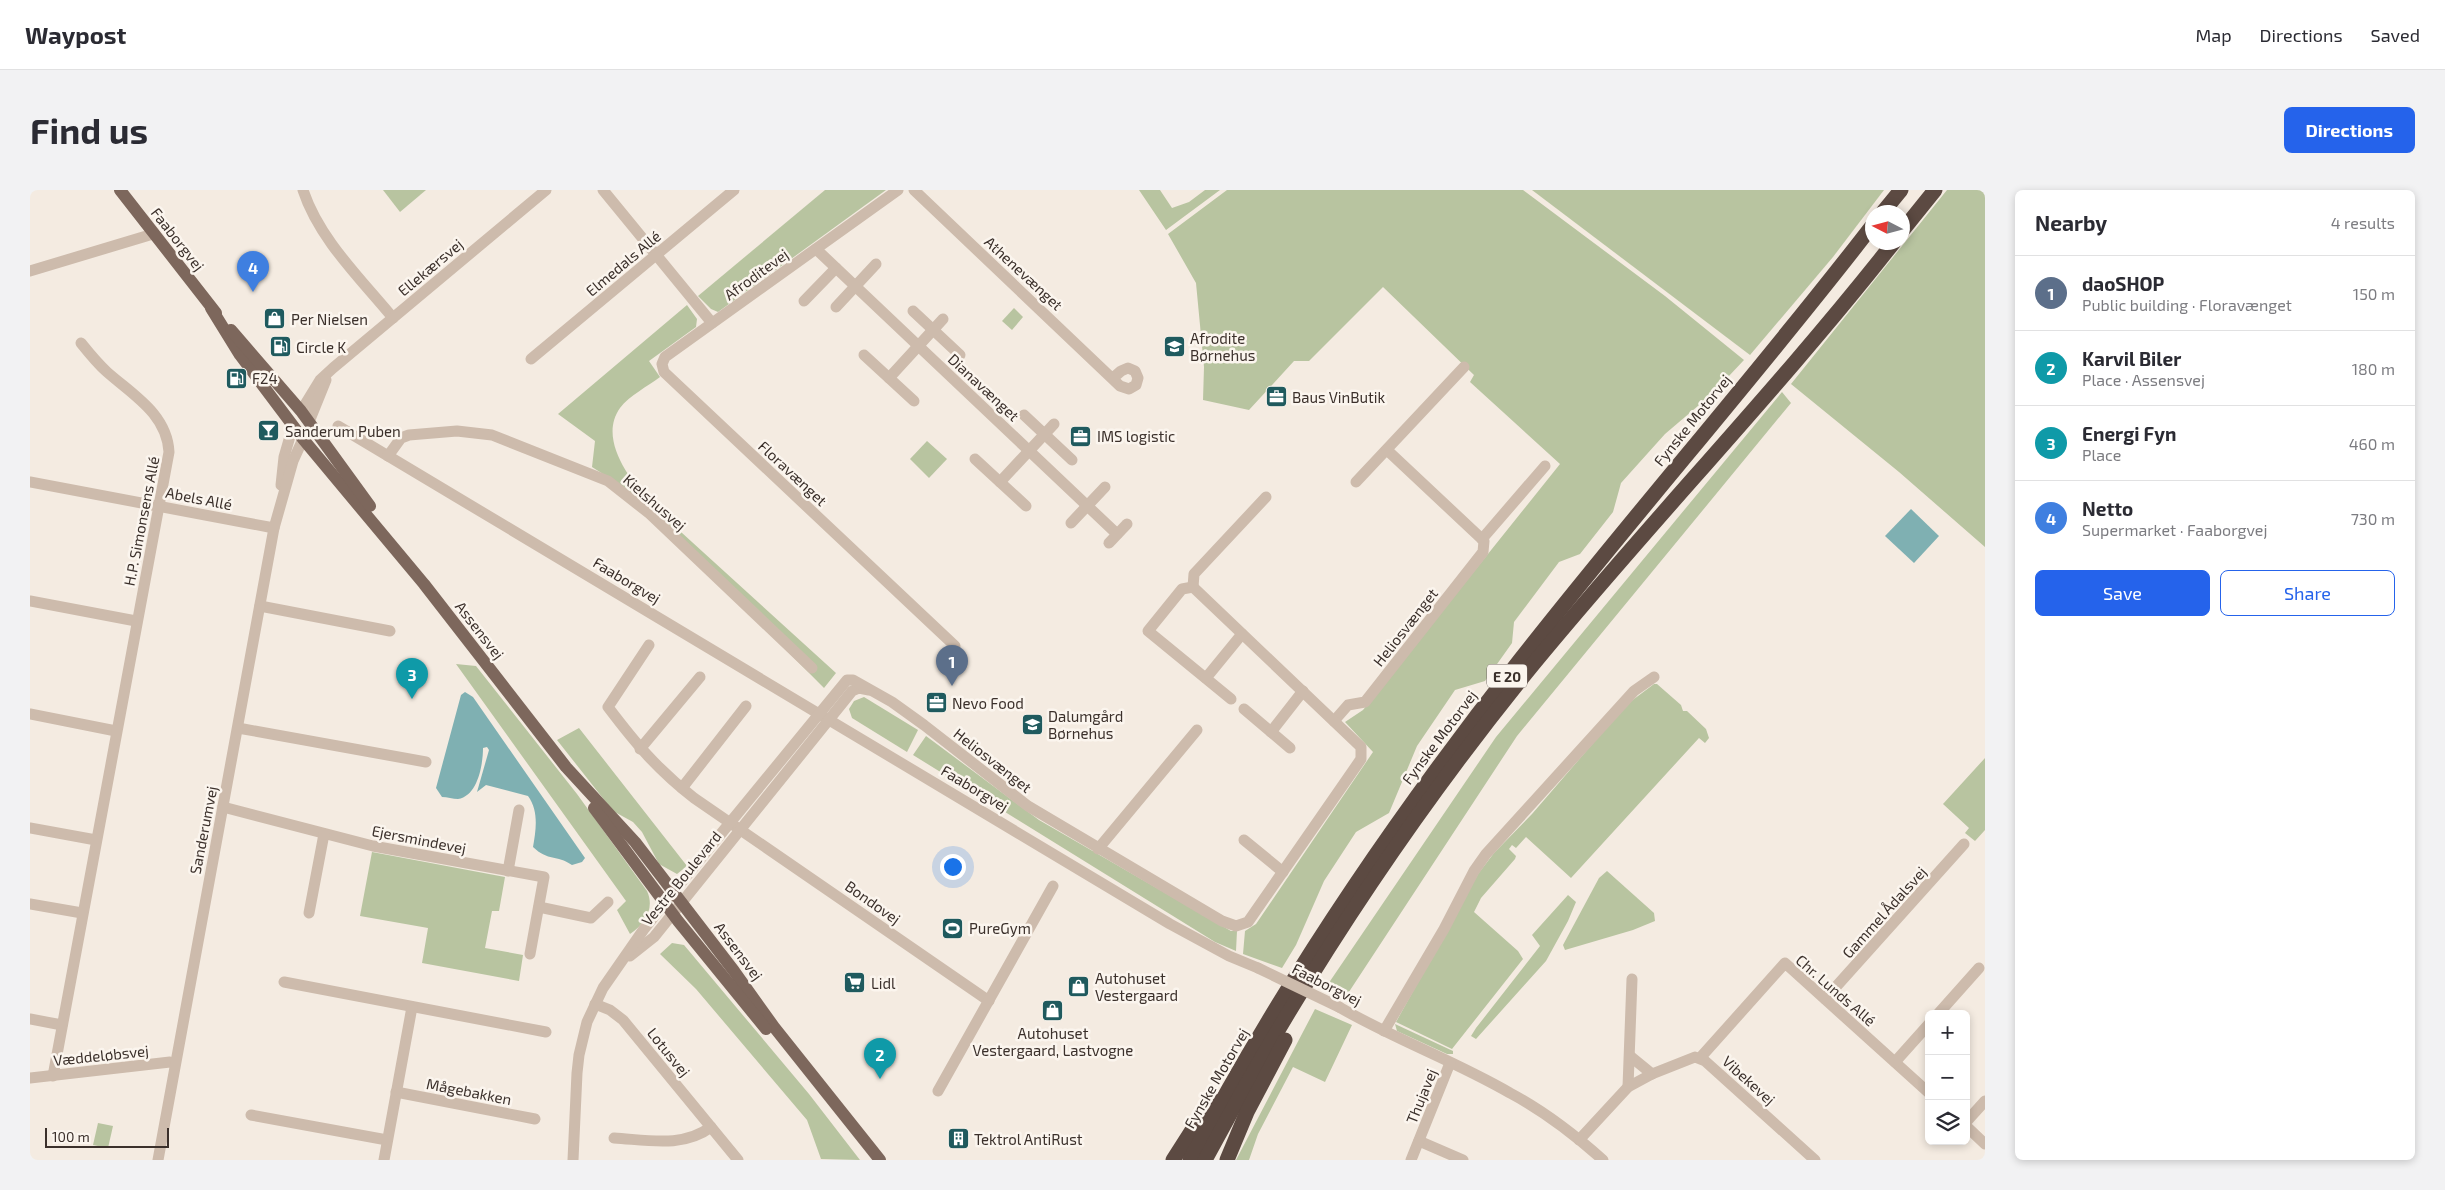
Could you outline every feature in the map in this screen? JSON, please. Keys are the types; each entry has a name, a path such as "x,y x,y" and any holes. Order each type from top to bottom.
{"highway":[{"path":"1889,205 1901,190"},
{"path":"1910,221 1935,190"},
{"name":"Fynske Motorvej","path":"1190,1160 1282,999 1368,865 1417,796 1513,668 1865,235"},
{"name":"Fynske Motorvej","path":"1205,1160 1293,1006 1388,860 1457,764 1525,675 1887,250"},
{"path":"1227,1160 1247,1112 1278,1052 1358,916 1388,860"},
{"path":"1173,1160 1244,1048 1282,999"}],"main road":[{"name":"Faaborgvej","path":"120,190 211,308 301,411"},
{"name":"Faaborgvej","path":"211,308 240,355 293,426"},
{"name":"Assensvej","path":"301,411 415,567 424,584"},
{"path":"293,426 301,411"},
{"path":"303,439 309,422"},
{"name":"Assensvej","path":"293,426 424,584 566,767 600,816 633,851 871,1160"},
{"name":"Assensvej","path":"566,767 635,842 673,902 880,1160"}],"street":[{"path":"303,190 317,222 330,242 393,318"},
{"name":"Ellekærsvej","path":"301,411 320,380 333,368 546,190"},
{"path":"602,190 712,323"},
{"name":"Elmedals Allé","path":"531,359 734,190"},
{"path":"816,249 898,190"},
{"name":"Athenevænget","path":"914,190 1113,378"},
{"path":"30,271 153,234"},
{"name":"Dianavænget","path":"816,249 1118,534"},
{"name":"Afroditevej","path":"712,323 816,249"},
{"path":"836,307 876,264"},
{"path":"804,301 836,268"},
{"name":"Dianavænget","path":"913,311 960,355"},
{"path":"889,378 943,319"},
{"name":"Floravænget","path":"712,323 665,357 662,364 664,372 955,646"},
{"name":"H.P. Simonsens Allé","path":"53,1076 136,621 169,452 169,442 162,424 150,410 105,371 81,342"},
{"path":"864,355 914,401"},
{"path":"1356,482 1464,367"},
{"name":"Ellekærsvej","path":"309,422 333,368"},
{"name":"Dianavænget","path":"1024,415 1072,460"},
{"path":"1000,482 1054,424"},
{"name":"Sanderumvej","path":"279,506 284,457 293,426"},
{"name":"Faaborgvej","path":"338,426 1170,924 1229,956 1339,1007 1511,1093 1580,1140 1596,1158"},
{"name":"Kielshusvej","path":"388,456 401,438 409,435 474,431 492,435 522,446 608,481 650,514 812,668"},
{"name":"Sanderumvej","path":"158,1160 274,528 279,506 303,439"},
{"path":"1387,450 1482,539"},
{"path":"975,459 1026,506"},
{"name":"Heliosvænget","path":"1334,721 1348,705 1365,702 1483,552 1484,541 1482,539 1545,466"},
{"name":"Abels Allé","path":"30,482 274,528"},
{"path":"1071,523 1105,487"},
{"path":"1231,699 1148,631 1182,590 1193,587 1194,574 1266,497"},
{"path":"1109,543 1127,524"},
{"name":"Heliosvænget","path":"818,713 847,680 853,680 873,690 924,724 1010,793 1098,849 1222,921 1236,926 1248,922 1254,916 1361,759 1361,747 1193,587"},
{"path":"30,601 136,621"},
{"path":"260,606 390,631"},
{"path":"1206,678 1242,634"},
{"name":"Bondovej","path":"648,645 608,706 640,749 682,788 989,1001"},
{"path":"640,749 700,676"},
{"path":"1384,1031 1444,929 1474,871 1486,854 1634,690 1654,677"},
{"path":"829,720 852,691 859,688 873,690"},
{"path":"1271,732 1303,691"},
{"path":"682,788 746,706"},
{"path":"1244,709 1290,748"},
{"name":"Vestre Boulevard","path":"735,826 818,713"},
{"path":"30,714 116,731"},
{"name":"Vestre Boulevard","path":"573,1160 577,1073 583,1038 596,1004 620,963 735,826 829,720"},
{"path":"238,728 426,762"},
{"path":"1098,849 1197,730"},
{"name":"Ejersmindevej","path":"223,806 373,846 544,877 530,954"},
{"path":"508,871 520,810"},
{"path":"30,828 96,840"},
{"path":"309,913 324,834"},
{"path":"1244,840 1283,872"},
{"name":"Gammel Ådalsvej","path":"1825,999 1964,844"},
{"path":"938,1091 1053,886"},
{"path":"539,907 591,918 608,902"},
{"path":"30,904 82,913"},
{"name":"Chr. Lunds Allé","path":"1700,1058 1785,963 1925,1089"},
{"path":"1942,1010 1979,968"},
{"path":"1628,1087 1632,979"},
{"path":"284,982 546,1032"},
{"name":"Lotusvej","path":"596,1004 610,1010 623,1020 738,1160"},
{"path":"384,1160 412,1007"},
{"path":"30,1018 62,1024"},
{"path":"1895,1062 1925,1028"},
{"path":"1630,1056 1652,1074"},
{"name":"Vibekevej","path":"1580,1140 1628,1087 1652,1074 1688,1059 1700,1058 1815,1160"},
{"name":"Væddeløbsvej","path":"30,1078 170,1062 175,1064"},
{"name":"Thujavej","path":"1411,1160 1450,1063"},
{"name":"Mågebakken","path":"396,1092 535,1119"},
{"path":"1970,1118 1985,1101"},
{"path":"251,1115 387,1140"},
{"path":"614,1138 682,1141 701,1135 711,1128"},
{"path":"1970,1130 1985,1144"},
{"name":"Thujavej","path":"1419,1140 1464,1160"}],"green space":[{"path":"383,190 426,190 400,212"},
{"path":"825,190 886,190 718,312 711,309 698,296"},
{"path":"1139,190 1160,190 1172,208 1189,202 1205,190 1220,190 1166,230"},
{"path":"1227,190 1523,190 1665,296 1744,360 1712,394 1665,434 1621,483 1613,512 1580,554 1559,562 1514,622 1512,643 1485,681 1455,690 1417,746 1389,813 1356,832 1324,881 1296,945 1282,968 1243,954 1245,931 1256,924 1373,752 1345,722 1363,710 1560,464 1470,382 1474,375 1383,287 1309,361 1294,361 1249,410 1203,400 1204,367 1196,283 1168,234"},
{"path":"1532,190 1884,190 1873,205 1865,205 1865,215 1833,257 1750,355"},
{"path":"1947,190 1985,190 1985,547 1899,472 1791,384 1899,250 1910,250 1910,236"},
{"path":"687,305 697,319 696,327 649,361 660,377 633,395 620,408 614,420 614,445 625,470 648,502 836,673 824,688 625,488 592,467 595,441 558,414"},
{"path":"1014,308 1023,317 1012,330 1002,321"},
{"path":"1782,392 1791,403 1517,736 1343,1001 1324,990 1496,737"},
{"path":"927,441 947,459 929,478 910,459"},
{"path":"456,664 476,666 577,794 647,891 650,903 647,915 630,934 617,910 626,901"},
{"path":"1654,684 1657,684 1681,705 1683,711 1687,711 1706,729 1709,738 1705,743 1699,738 1571,878 1526,837 1516,848 1512,845 1509,849 1516,856 1515,859 1481,898 1474,912 1518,951 1523,959 1452,1049 1396,1022 1478,874 1494,853 1532,814 1626,705"},
{"path":"864,697 918,730 907,752 852,718 849,709 854,701"},
{"path":"579,728 687,866 677,874 659,864 642,832 633,822 613,811 557,740"},
{"path":"926,736 1039,820 1231,931 1237,931 1236,951 1215,942 913,755"},
{"path":"1985,758 1985,830 1975,841 1965,833 1969,828 1943,804"},
{"path":"372,852 505,877 499,911 492,911 485,948 523,955 519,981 422,963 428,928 360,916"},
{"path":"1607,871 1654,913 1655,921 1633,930 1565,950 1563,945 1599,878"},
{"path":"1568,895 1576,902 1546,961 1476,1039 1471,1036 1540,946 1532,935"},
{"path":"672,943 684,945 809,1094 860,1160 821,1159 807,1120 696,989 660,954"},
{"path":"1315,1009 1352,1025 1325,1082 1293,1067 1258,1134 1249,1160 1236,1160"},
{"path":"1395,1024 1453,1051 1453,1054 1447,1054 1397,1031"},
{"path":"98,1123 113,1126 108,1148 93,1145"}],"water":[{"path":"1911,509 1939,536 1914,563 1885,536"},
{"path":"465,692 473,697 585,858 582,862 572,865 544,855 533,847 536,827 535,814 528,796 486,785 477,792 489,750 487,747 483,748 478,778 470,792 465,797 458,799 442,797 436,788 461,695"}],"place":[{"name":"Netto","path":"253,292"},
{"name":"Per Nielsen","path":"275,319"},
{"name":"Circle K","path":"280,347"},
{"name":"Afrodite Børnehus","path":"1174,347"},
{"name":"F24","path":"236,378"},
{"name":"Baus VinButik","path":"1276,397"},
{"name":"Sanderum Puben","path":"269,431"},
{"name":"IMS logistic","path":"1081,436"},
{"name":"daoSHOP","path":"952,686"},
{"name":"Energi Fyn","path":"412,699"},
{"name":"Nevo Food","path":"936,703"},
{"name":"Dalumgård Børnehus","path":"1032,725"},
{"name":"PureGym","path":"953,928"},
{"name":"Lidl","path":"855,983"},
{"name":"Autohuset Vestergaard","path":"1079,987"},
{"name":"Autohuset Vestergaard, Lastvogne","path":"1053,1010"},
{"name":"Karvil Biler","path":"880,1079"},
{"name":"Tektrol AntiRust","path":"958,1139"}]}
